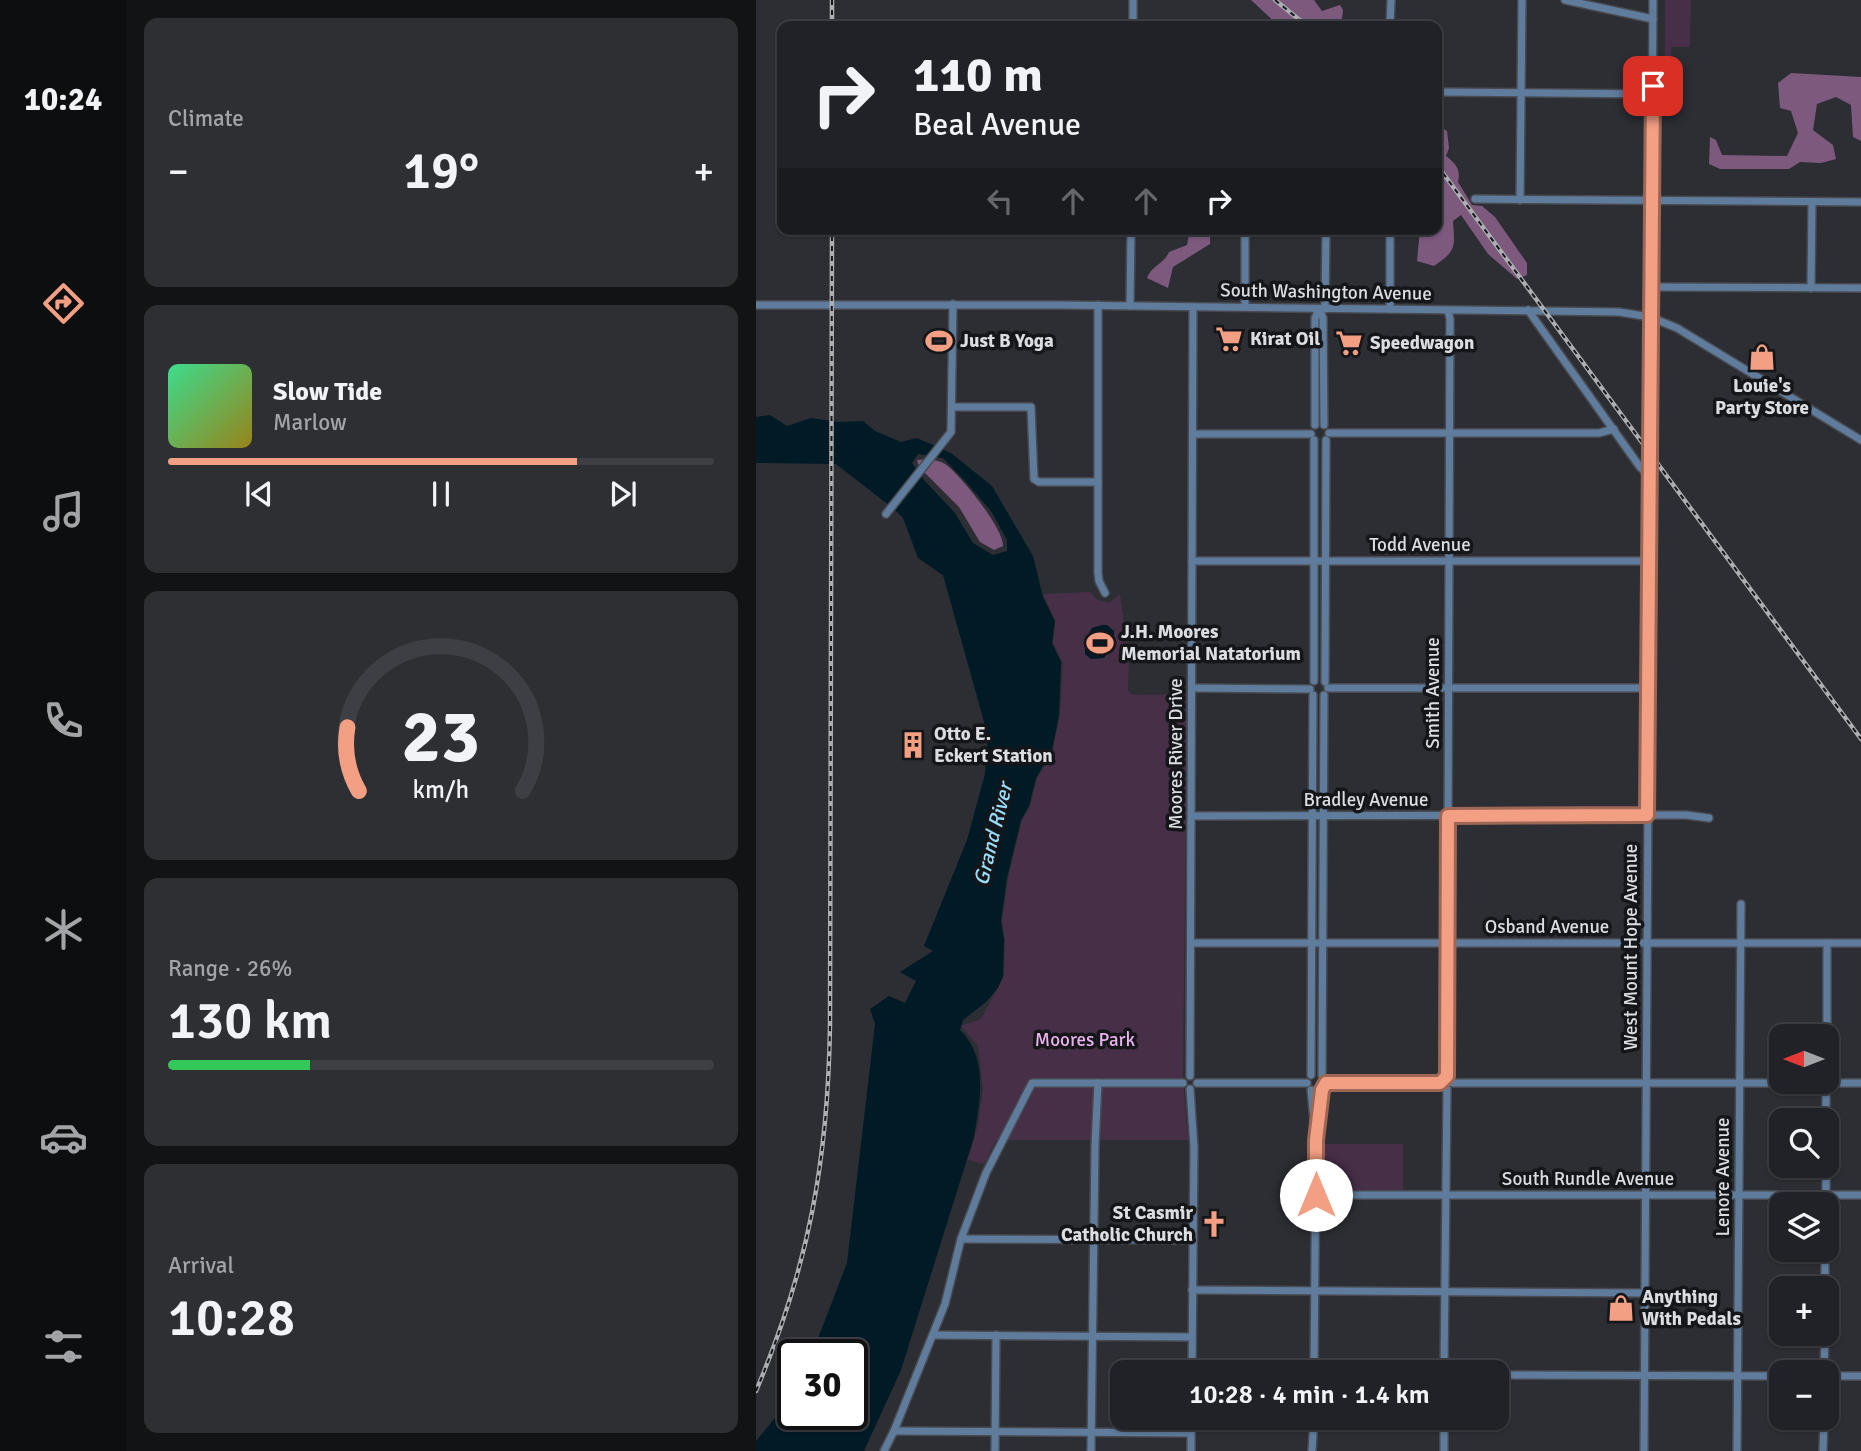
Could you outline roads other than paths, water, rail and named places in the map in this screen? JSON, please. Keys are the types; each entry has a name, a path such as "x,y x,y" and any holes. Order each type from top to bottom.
{"street":[{"path":"1133,0 1133,21"},
{"path":"1390,21 1391,0"},
{"path":"1520,200 1522,0"},
{"path":"1565,0 1653,19"},
{"name":"West Mount Hope Avenue","path":"1644,1451 1653,0"},
{"path":"1442,92 1653,94"},
{"path":"1475,200 1861,202"},
{"path":"1811,288 1812,202"},
{"path":"1130,306 1131,235"},
{"path":"1245,235 1245,307"},
{"path":"1316,1140 1323,1083 1326,433 1322,309 1326,235"},
{"path":"1390,235 1390,309"},
{"path":"1651,287 1861,288"},
{"path":"886,514 948,437 953,425 953,304"},
{"name":"South Washington Avenue","path":"756,305 953,304 1608,311 1650,317 1677,328 1861,440"},
{"path":"1098,306 1098,573 1105,593"},
{"name":"Moores River Drive","path":"1186,1079 1191,943 1193,307"},
{"path":"1314,1360 1316,1140 1310,1083 1313,437 1315,318 1322,309"},
{"name":"Smith Avenue","path":"1444,1360 1448,310"},
{"path":"1528,310 1640,467 1648,474"},
{"path":"953,407 1031,407 1034,479 1039,482 1098,482"},
{"path":"1315,425 1326,433 1599,433 1614,429"},
{"path":"1193,434 1313,437 1320,442 1326,433"},
{"name":"Todd Avenue","path":"1192,561 1648,561"},
{"path":"1192,688 1313,688 1320,680 1326,688"},
{"path":"1313,688 1318,697 1326,688 1648,688"},
{"name":"Bradley Avenue","path":"1192,816 1647,815 1709,818"},
{"name":"Lenore Avenue","path":"1737,1451 1741,904"},
{"name":"Osband Avenue","path":"1191,943 1861,943"},
{"path":"1827,943 1827,1024"},
{"path":"884,1451 945,1304 961,1239 986,1173 1032,1083 1098,1083 1194,1077 1197,1083"},
{"path":"1186,1079 1185,1087 1190,1090"},
{"path":"1839,1082 1861,1083"},
{"path":"1091,1451 1098,1083"},
{"path":"1197,1083 1769,1083"},
{"path":"1190,1090 1196,1087 1197,1083"},
{"path":"1310,1083 1318,1092 1323,1083"},
{"path":"1190,1090 1194,1147 1192,1360"},
{"name":"South Rundle Avenue","path":"1316,1195 1769,1195"},
{"name":"South Rundle Avenue","path":"1839,1195 1861,1195"},
{"path":"961,1239 1192,1240"},
{"path":"1192,1290 1644,1293"},
{"path":"933,1335 1192,1337"},
{"path":"995,1451 996,1335"},
{"path":"1509,1375 1769,1376"},
{"path":"1839,1375 1861,1376"},
{"path":"1312,1451 1313,1430"},
{"path":"1444,1430 1444,1451"},
{"path":"1824,1430 1824,1451"},
{"path":"894,1431 1191,1433 1191,1451"}],"water":[{"name":"Grand River","path":"770,415 787,426 811,418 838,422 863,421 875,431 901,442 917,438 951,453 992,486 1033,556 1043,597 1055,621 1052,643 1061,662 1059,715 1052,751 1036,778 1029,806 1021,820 1007,878 1001,921 1004,940 1003,976 998,988 986,1002 963,1020 960,1030 969,1041 979,1067 980,1095 974,1137 901,1370 864,1451 756,1451 756,1441 777,1415 777,1430 868,1430 868,1339 818,1339 847,1263 875,1024 870,1009 889,996 905,1003 916,981 900,972 933,951 924,946 967,840 985,774 988,736 943,575 918,558 903,518 836,464 756,463 756,417","holes":["918,454 943,458 991,511 1007,540 1007,551 993,555 973,543 955,513 912,463"]},
{"name":"J.H. Moores Memorial Natatorium","path":"1107,625 1114,631 1114,643 1104,658 1091,659 1085,654 1085,640 1092,628"}],"railway":[{"path":"832,0 832,21"},
{"path":"1275,0 1301,21"},
{"path":"1442,172 1861,739"},
{"path":"756,1391 790,1300 802,1256 820,1167 825,1122 830,1025 832,235"}],"place":[{"name":"Kirat Oil","path":"1229,339"},
{"name":"Just B Yoga","path":"939,341"},
{"name":"Speedwagon","path":"1349,343"},
{"name":"Louie's Party Store","path":"1762,357"},
{"name":"J.H. Moores Memorial Natatorium","path":"1100,643"},
{"name":"Otto E. Eckert Station","path":"913,745"},
{"name":"St Casmir Catholic Church","path":"1214,1224"},
{"name":"Anything With Pedals","path":"1621,1308"}],"park label":[{"name":"Moores Park","path":"1085,1040"}]}
